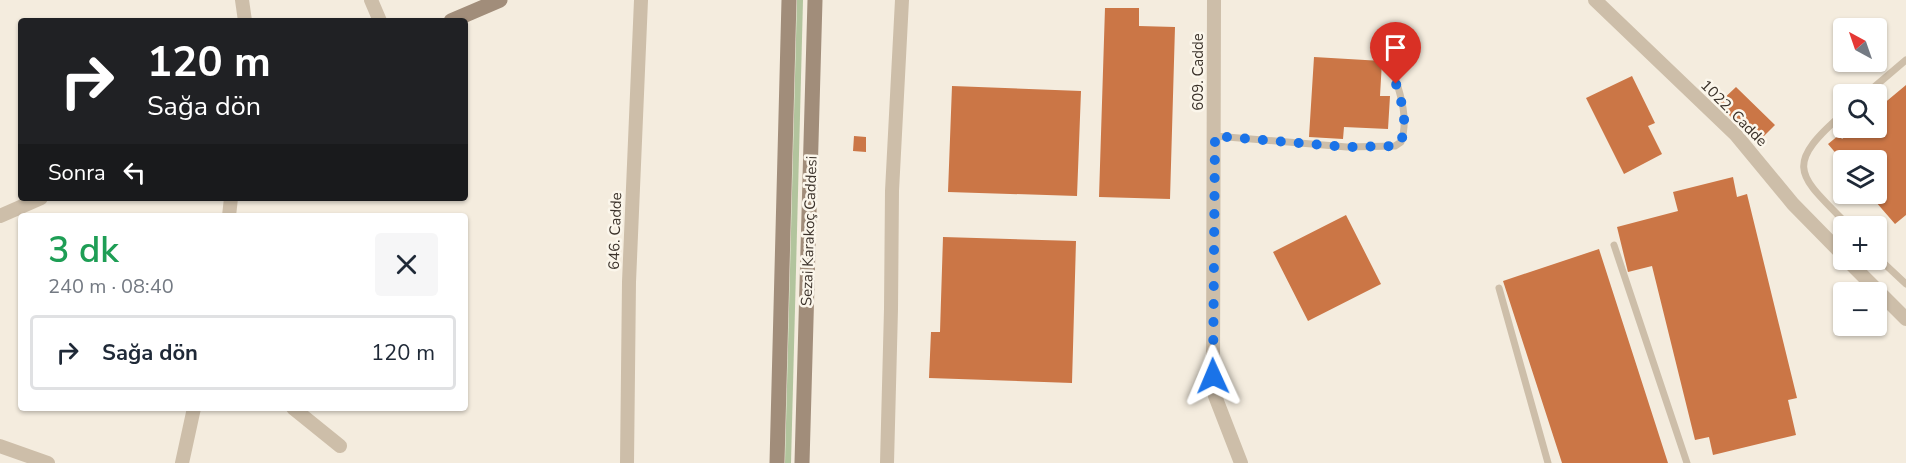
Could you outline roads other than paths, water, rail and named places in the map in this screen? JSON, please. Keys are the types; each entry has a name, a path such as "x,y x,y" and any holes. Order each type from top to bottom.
{"street":[{"path":"242,0 245,18"},
{"path":"371,0 379,18"},
{"path":"458,18 500,0"},
{"name":"646. Cadde","path":"627,463 629,282 641,0"},
{"name":"Sezai Karakoç Caddesi","path":"777,463 789,0"},
{"name":"Sezai Karakoç Caddesi","path":"802,463 816,0"},
{"path":"887,463 892,191 902,0"},
{"name":"609. Cadde","path":"1214,0 1213,376 1215,396 1241,463"},
{"name":"1022. Cadde","path":"1595,0 1736,135 1793,204 1833,245"},
{"path":"0,216 34,201"},
{"path":"1857,270 1906,319"},
{"path":"182,463 193,411"},
{"path":"297,411 340,446"},
{"path":"0,446 48,463"}],"lane":[{"path":"1878,84 1906,60"},
{"path":"1215,136 1347,147 1395,146 1401,141 1405,124 1391,64"},
{"path":"1833,123 1820,134 1808,150 1803,160 1803,170 1809,185 1839,216"},
{"path":"1614,245 1687,463"},
{"path":"1887,266 1906,284"},
{"path":"1499,288 1548,463"}]}
